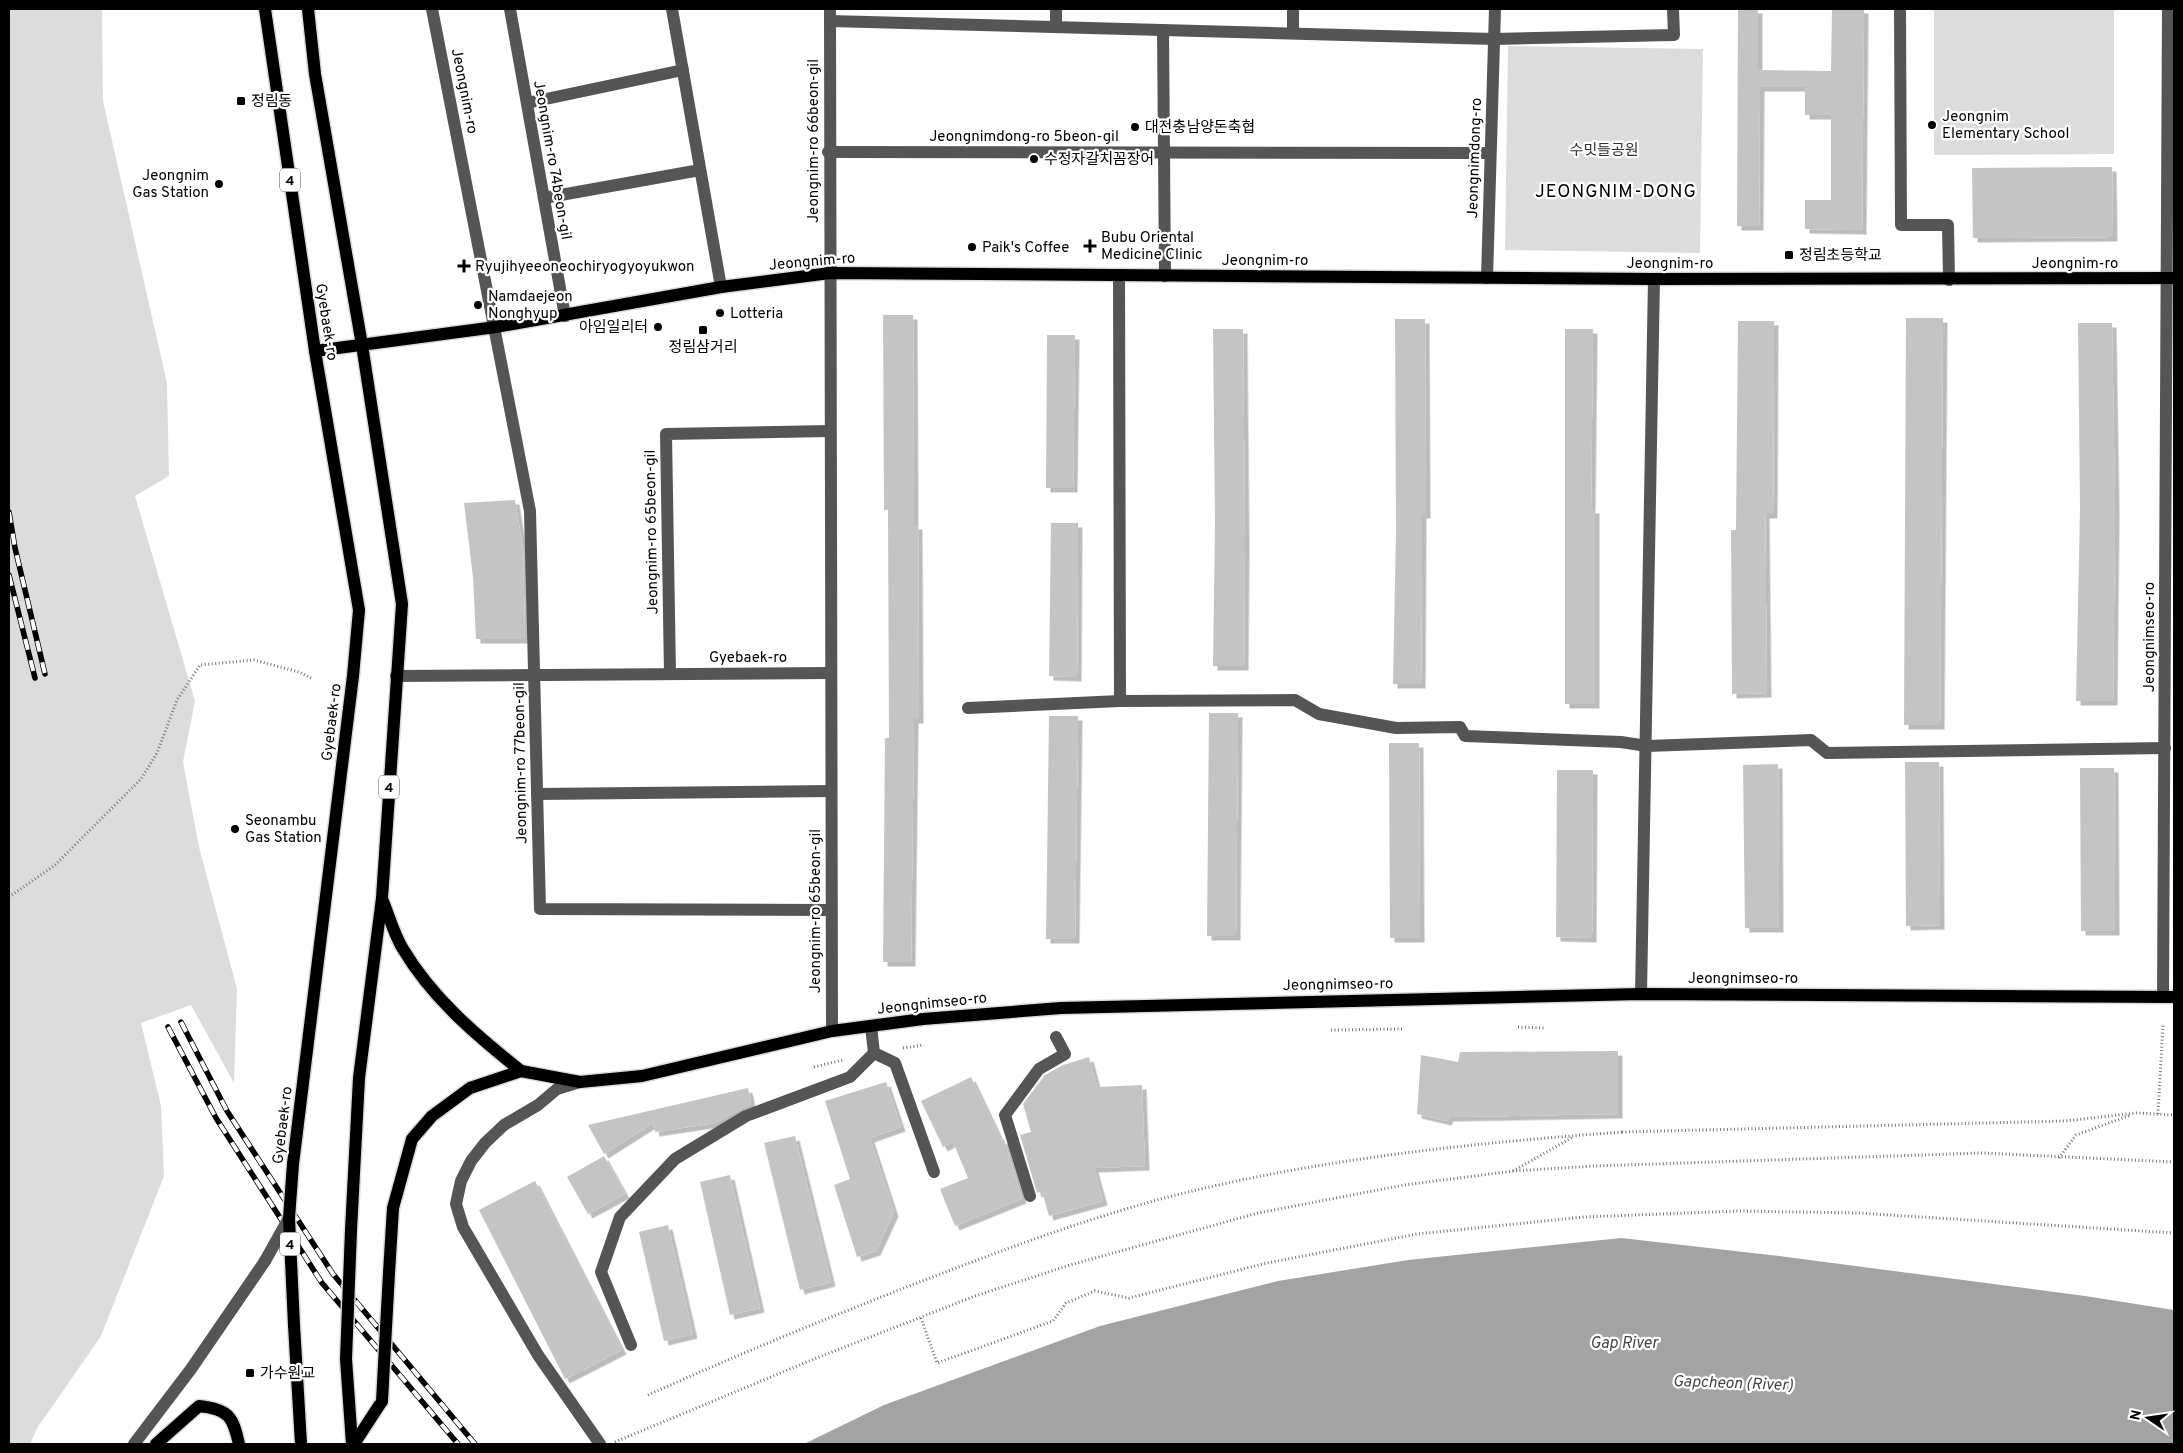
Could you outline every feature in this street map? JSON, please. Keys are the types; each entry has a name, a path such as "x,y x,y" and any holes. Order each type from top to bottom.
{"main road":[{"name":"Gyebaek-ro","path":"265,9 315,351 359,610 353,676 289,1218 301,1444"},
{"name":"Gyebaek-ro","path":"308,9 315,74 362,345 402,604 382,898 359,1078 346,1359 353,1444"},
{"name":"Jeongnim-ro","path":"315,351 496,327 721,287 830,273 1654,279 1949,280 2171,278"},
{"path":"382,898 402,949 439,998 484,1041 521,1071"},
{"name":"Jeongnimseo-ro","path":"521,1071 580,1082 642,1076 832,1031 923,1019 1061,1008 1640,994 2169,997"},
{"path":"353,1444 382,1401 393,1208 412,1139 432,1116 470,1088 521,1071"},
{"path":"156,1444 199,1406 218,1408 234,1421 239,1444"}],"street":[{"name":"Jeongnim-ro","path":"432,9 496,327"},
{"name":"Jeongnim-ro 74beon-gil","path":"510,9 565,316"},
{"path":"672,9 721,287"},
{"path":"1056,9 1056,27"},
{"path":"1293,9 1293,33"},
{"name":"Jeongnimdong-ro","path":"1487,278 1495,9"},
{"path":"830,15 1056,27 1494,39 1674,35 1673,9"},
{"path":"1900,9 1901,225 1948,225 1949,280"},
{"name":"Jeongnimseo-ro","path":"2168,9 2171,62 2170,673 2165,748 2169,997"},
{"name":"Jeongnim-ro 66beon-gil","path":"830,15 828,152 830,273"},
{"path":"1163,30 1165,276"},
{"path":"527,103 683,70"},
{"name":"Jeongnimdong-ro 5beon-gil","path":"828,152 1490,153"},
{"path":"544,198 700,170"},
{"name":"Jeongnim-ro 65beon-gil","path":"830,273 832,1031"},
{"path":"1119,275 1120,701"},
{"path":"1640,994 1647,746 1654,279"},
{"name":"Jeongnim-ro 77beon-gil","path":"496,327 530,511 540,909 831,910"},
{"name":"Jeongnim-ro 65beon-gil","path":"670,674 666,434 830,431"},
{"name":"Gyebaek-ro","path":"396,676 831,673"},
{"path":"968,708 1120,701 1295,700 1319,714 1396,728 1460,727 1464,736 1621,742 1647,746 1811,740 1827,753 2165,748"},
{"path":"537,794 831,791"},
{"path":"870,1026 874,1053"},
{"path":"1030,1196 1005,1115 1039,1069 1064,1054 1056,1037"},
{"path":"874,1053 896,1063 934,1172"},
{"path":"631,1345 600,1272 620,1217 675,1159 746,1116 850,1078 874,1053"},
{"path":"580,1082 556,1090 538,1105 504,1126 485,1143 471,1161 461,1181 456,1204 463,1226 538,1355 600,1444"},
{"path":"134,1444 191,1369 265,1261 289,1218"}],"path":[{"path":"9,897 55,865 141,779 158,752 177,700 200,665 254,660 299,672 313,679"},
{"path":"2158,1114 2163,1025"},
{"path":"1518,1027 1546,1028"},
{"path":"1330,1030 1402,1029"},
{"path":"2059,1158 2076,1135 2136,1113"},
{"path":"648,1395 764,1343 1050,1232 1171,1197 1403,1151 1622,1132 2065,1121 2136,1113 2174,1115"},
{"path":"1513,1171 1572,1138 1622,1132"},
{"path":"610,1444 814,1359 975,1296 1070,1264 1258,1213 1404,1185 1513,1171 1594,1166 1982,1154 2174,1162"},
{"path":"921,1318 937,1363 1053,1321 1066,1303 1095,1291 1129,1298 1266,1264 1418,1234 1584,1217 1738,1211 1858,1213 2174,1233"}],"green space":[{"path":"9,9 102,9 103,101 167,383 169,476 135,496 195,701 183,762 199,847 237,989 234,1083 191,1005 141,1023 161,1106 164,1176 101,1336 38,1427 30,1444 9,1444"},
{"path":"1934,9 2114,9 2114,154 1934,155"},
{"name":"수밋들공원","path":"1508,46 1703,49 1700,253 1505,250"}],"water":[{"name":"Gap River","path":"1621,1238 1779,1256 2085,1296 2174,1310 2174,1444 804,1444 884,1405 1100,1326 1278,1281 1408,1260"}],"building":[{"path":"1738,9 1758,9 1758,70 1831,71 1832,9 1864,9 1862,230 1805,229 1805,200 1831,200 1831,115 1805,115 1805,87 1760,87 1759,226 1737,226"},
{"path":"2112,167 2113,237 1973,238 1972,168"},
{"path":"883,315 913,315 914,525 918,525 919,719 914,719 911,962 883,962 885,738 889,738 888,510 884,510"},
{"path":"1906,318 1943,318 1940,725 1904,725"},
{"path":"1395,319 1425,319 1426,514 1422,514 1421,684 1393,684 1396,531"},
{"path":"1738,321 1774,321 1773,514 1765,514 1767,693 1732,694 1731,530 1736,530"},
{"path":"2078,323 2112,323 2115,508 2113,701 2076,701 2080,508"},
{"path":"1213,329 1243,329 1244,666 1213,666 1215,524"},
{"path":"1565,329 1593,329 1591,509 1595,509 1595,704 1565,704"},
{"path":"1047,335 1075,335 1073,488 1046,488"},
{"path":"515,500 523,550 525,639 476,639 473,577 464,503"},
{"path":"1051,523 1078,523 1077,677 1049,676"},
{"path":"1209,713 1238,713 1236,936 1207,936"},
{"path":"1049,716 1078,716 1075,939 1046,939"},
{"path":"1389,743 1419,743 1420,938 1390,938"},
{"path":"1905,762 1939,762 1940,925 1906,926"},
{"path":"1778,764 1779,928 1745,928 1743,765"},
{"path":"2080,768 2114,768 2115,931 2081,931"},
{"path":"1557,770 1593,770 1592,938 1556,937"},
{"path":"1618,1051 1618,1114 1449,1117 1447,1121 1417,1114 1421,1055 1458,1062 1460,1052"},
{"path":"1089,1057 1097,1087 1142,1085 1145,1166 1094,1168 1103,1201 1049,1216 1042,1191 1037,1193 1020,1135 1031,1132 1023,1104 1045,1075 1063,1065"},
{"path":"971,1077 1001,1140 1004,1139 1022,1199 955,1226 940,1189 968,1178 953,1142 943,1147 921,1101"},
{"path":"886,1082 901,1127 870,1138 894,1212 876,1251 857,1257 834,1185 850,1179 825,1101"},
{"path":"748,1088 751,1103 715,1123 655,1132 653,1123 604,1154 588,1125"},
{"path":"795,1136 831,1282 800,1290 764,1143"},
{"path":"604,1156 625,1194 588,1214 567,1177"},
{"path":"730,1175 760,1308 730,1315 700,1182"},
{"path":"535,1181 622,1350 565,1379 479,1210"},
{"path":"668,1225 693,1334 664,1341 639,1232"}],"railway":[{"path":"9,512 15,548 45,674"},
{"path":"9,575 35,678"},
{"path":"181,1022 227,1111 333,1274 475,1444"},
{"path":"168,1027 216,1118 322,1283 458,1444"}],"place":[{"name":"정림동","path":"241,101"},
{"name":"Jeongnim Elementary School","path":"1932,125"},
{"name":"대전충남양돈축협","path":"1135,127"},
{"name":"수정자갈치꼼장어","path":"1034,159"},
{"name":"Jeongnim Gas Station","path":"219,184"},
{"name":"Bubu Oriental Medicine Clinic","path":"1090,246"},
{"name":"Paik's Coffee","path":"972,247"},
{"name":"정림초등학교","path":"1789,255"},
{"name":"Ryujihyeeoneochiryogyoyukwon","path":"464,266"},
{"name":"Namdaejeon Nonghyup","path":"478,305"},
{"name":"Lotteria","path":"720,313"},
{"name":"아임일리터","path":"658,327"},
{"name":"정림삼거리","path":"703,330"},
{"name":"Seonambu Gas Station","path":"235,829"},
{"name":"가수원교","path":"250,1373"}],"district":[{"name":"JEONGNIM-DONG","path":"1616,191"}],"water label":[{"name":"Gapcheon (River)","path":"1733,1382"}]}
